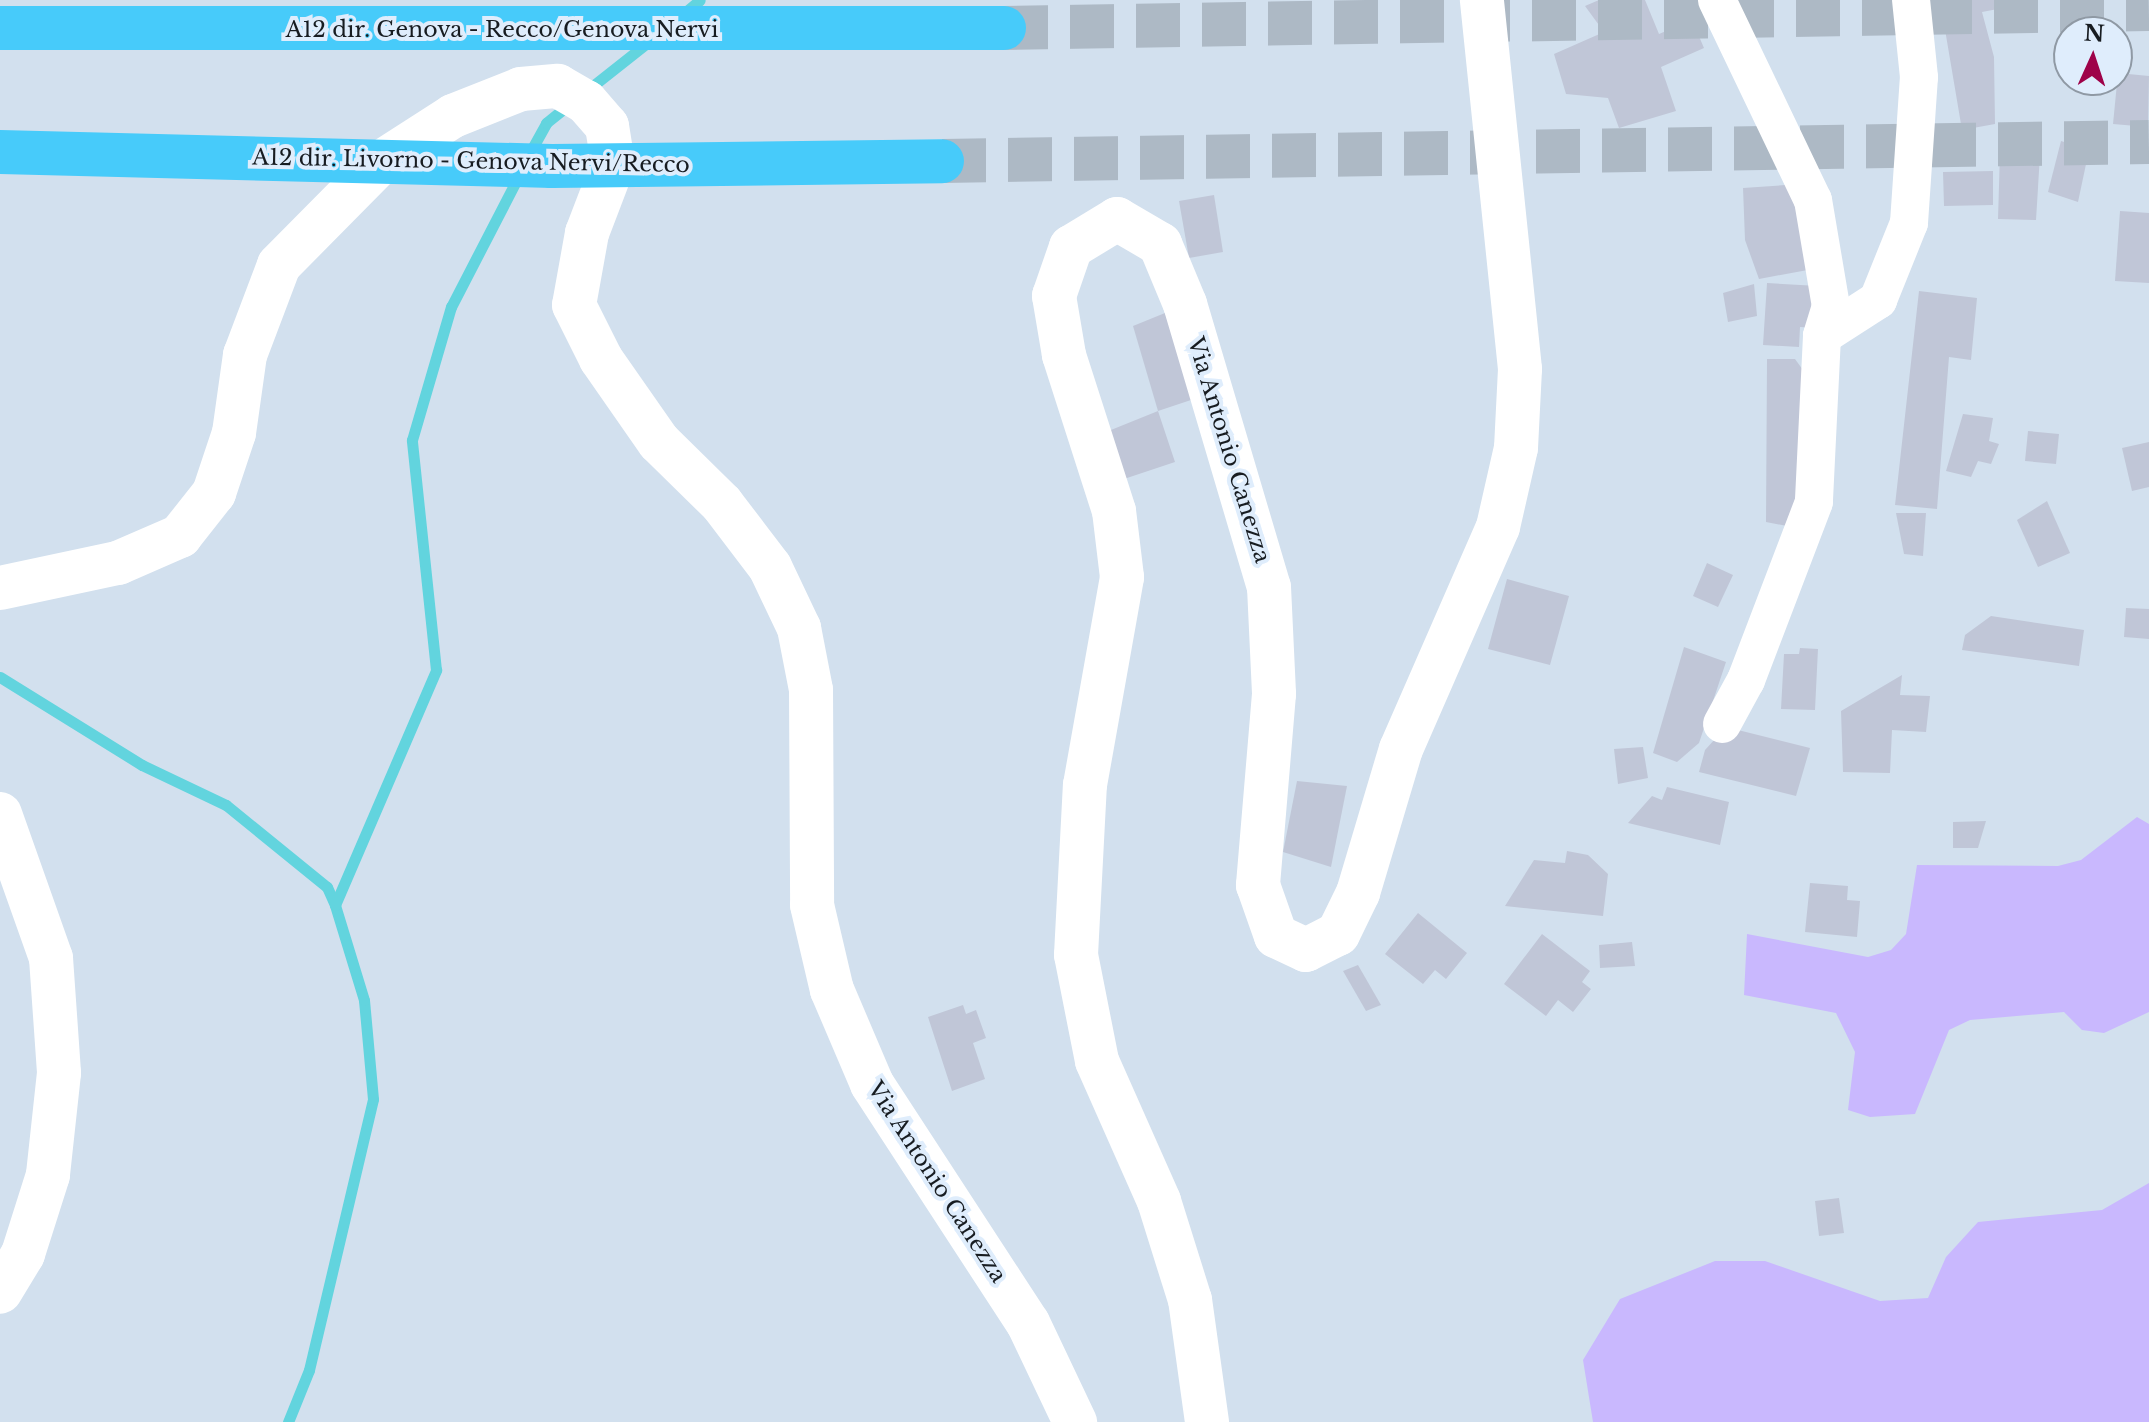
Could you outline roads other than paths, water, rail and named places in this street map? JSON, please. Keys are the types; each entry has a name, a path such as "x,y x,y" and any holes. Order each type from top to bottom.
{"highway":[{"name":"A12 dir. Genova - Recco/Genova Nervi","path":"0,28 84,31 1004,28"},
{"name":"A12 dir. Livorno - Genova Nervi/Recco","path":"0,152 552,166 942,161"}],"street":[{"name":"Via Antonio Canezza","path":"1207,1422 1190,1300 1159,1201 1097,1061 1076,955 1085,785 1122,577 1114,511 1064,355 1054,296 1071,247 1117,219 1160,244 1185,304 1269,587 1274,694 1258,885 1276,936 1306,950 1338,934 1358,893 1401,749 1498,527 1516,448 1520,369 1482,0"},
{"path":"1717,0 1813,200 1831,306 1822,336 1814,502 1746,680 1722,724"},
{"path":"1822,336 1878,300 1909,223 1919,77 1911,0"},
{"name":"Via Antonio Canezza","path":"0,588 118,563 180,536 214,493 234,433 245,355 279,265 380,163 453,116 521,89 558,86 607,126 613,165 587,233 574,305 601,359 659,442 722,504 770,567 799,628 811,690 812,905 832,990 872,1084 1028,1323 1075,1422"},
{"path":"0,814 51,958 59,1073 48,1175 23,1254 0,1292"}],"waterway":[{"path":"682,15 700,0"},
{"path":"585,92 647,43"},
{"path":"528,156 546,123 568,105"},
{"path":"288,1422 309,1370 373,1099 364,1000 335,905 436,670 412,440 451,307 519,175"},
{"path":"0,677 142,765 226,805 327,887 335,905"}],"tunnel":[{"path":"1004,28 2149,9"},
{"path":"942,161 2149,142"}]}
